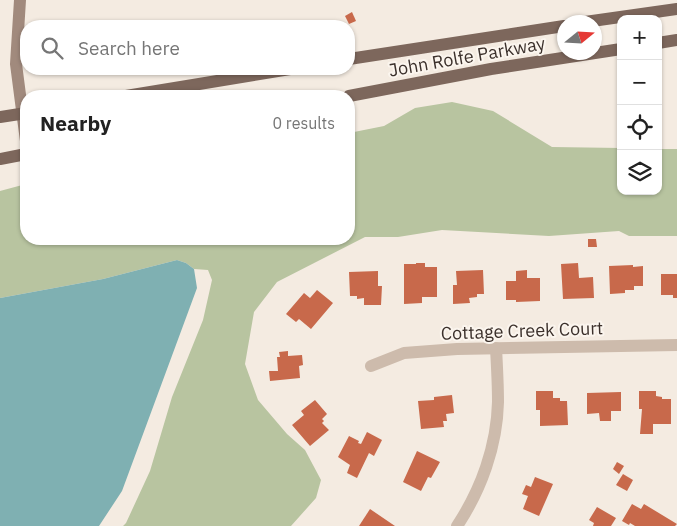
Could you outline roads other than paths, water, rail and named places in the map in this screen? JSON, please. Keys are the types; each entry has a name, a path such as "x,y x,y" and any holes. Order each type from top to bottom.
{"main road":[{"path":"20,0 16,64 20,90"},
{"path":"602,20 677,9"},
{"name":"John Rolfe Parkway","path":"355,58 557,27"},
{"path":"662,42 677,40"},
{"name":"John Rolfe Parkway","path":"355,95 491,68 617,49"},
{"path":"162,90 254,75"},
{"path":"0,117 20,114"},
{"path":"0,158 20,155"}],"street":[{"name":"Cottage Creek Court","path":"371,366 404,353 457,349 677,345"},
{"path":"457,526 473,498 491,453 498,403 496,348"}],"water":[{"path":"177,260 186,263 194,269 197,288 122,491 99,526 0,526 0,298 103,279"}]}
